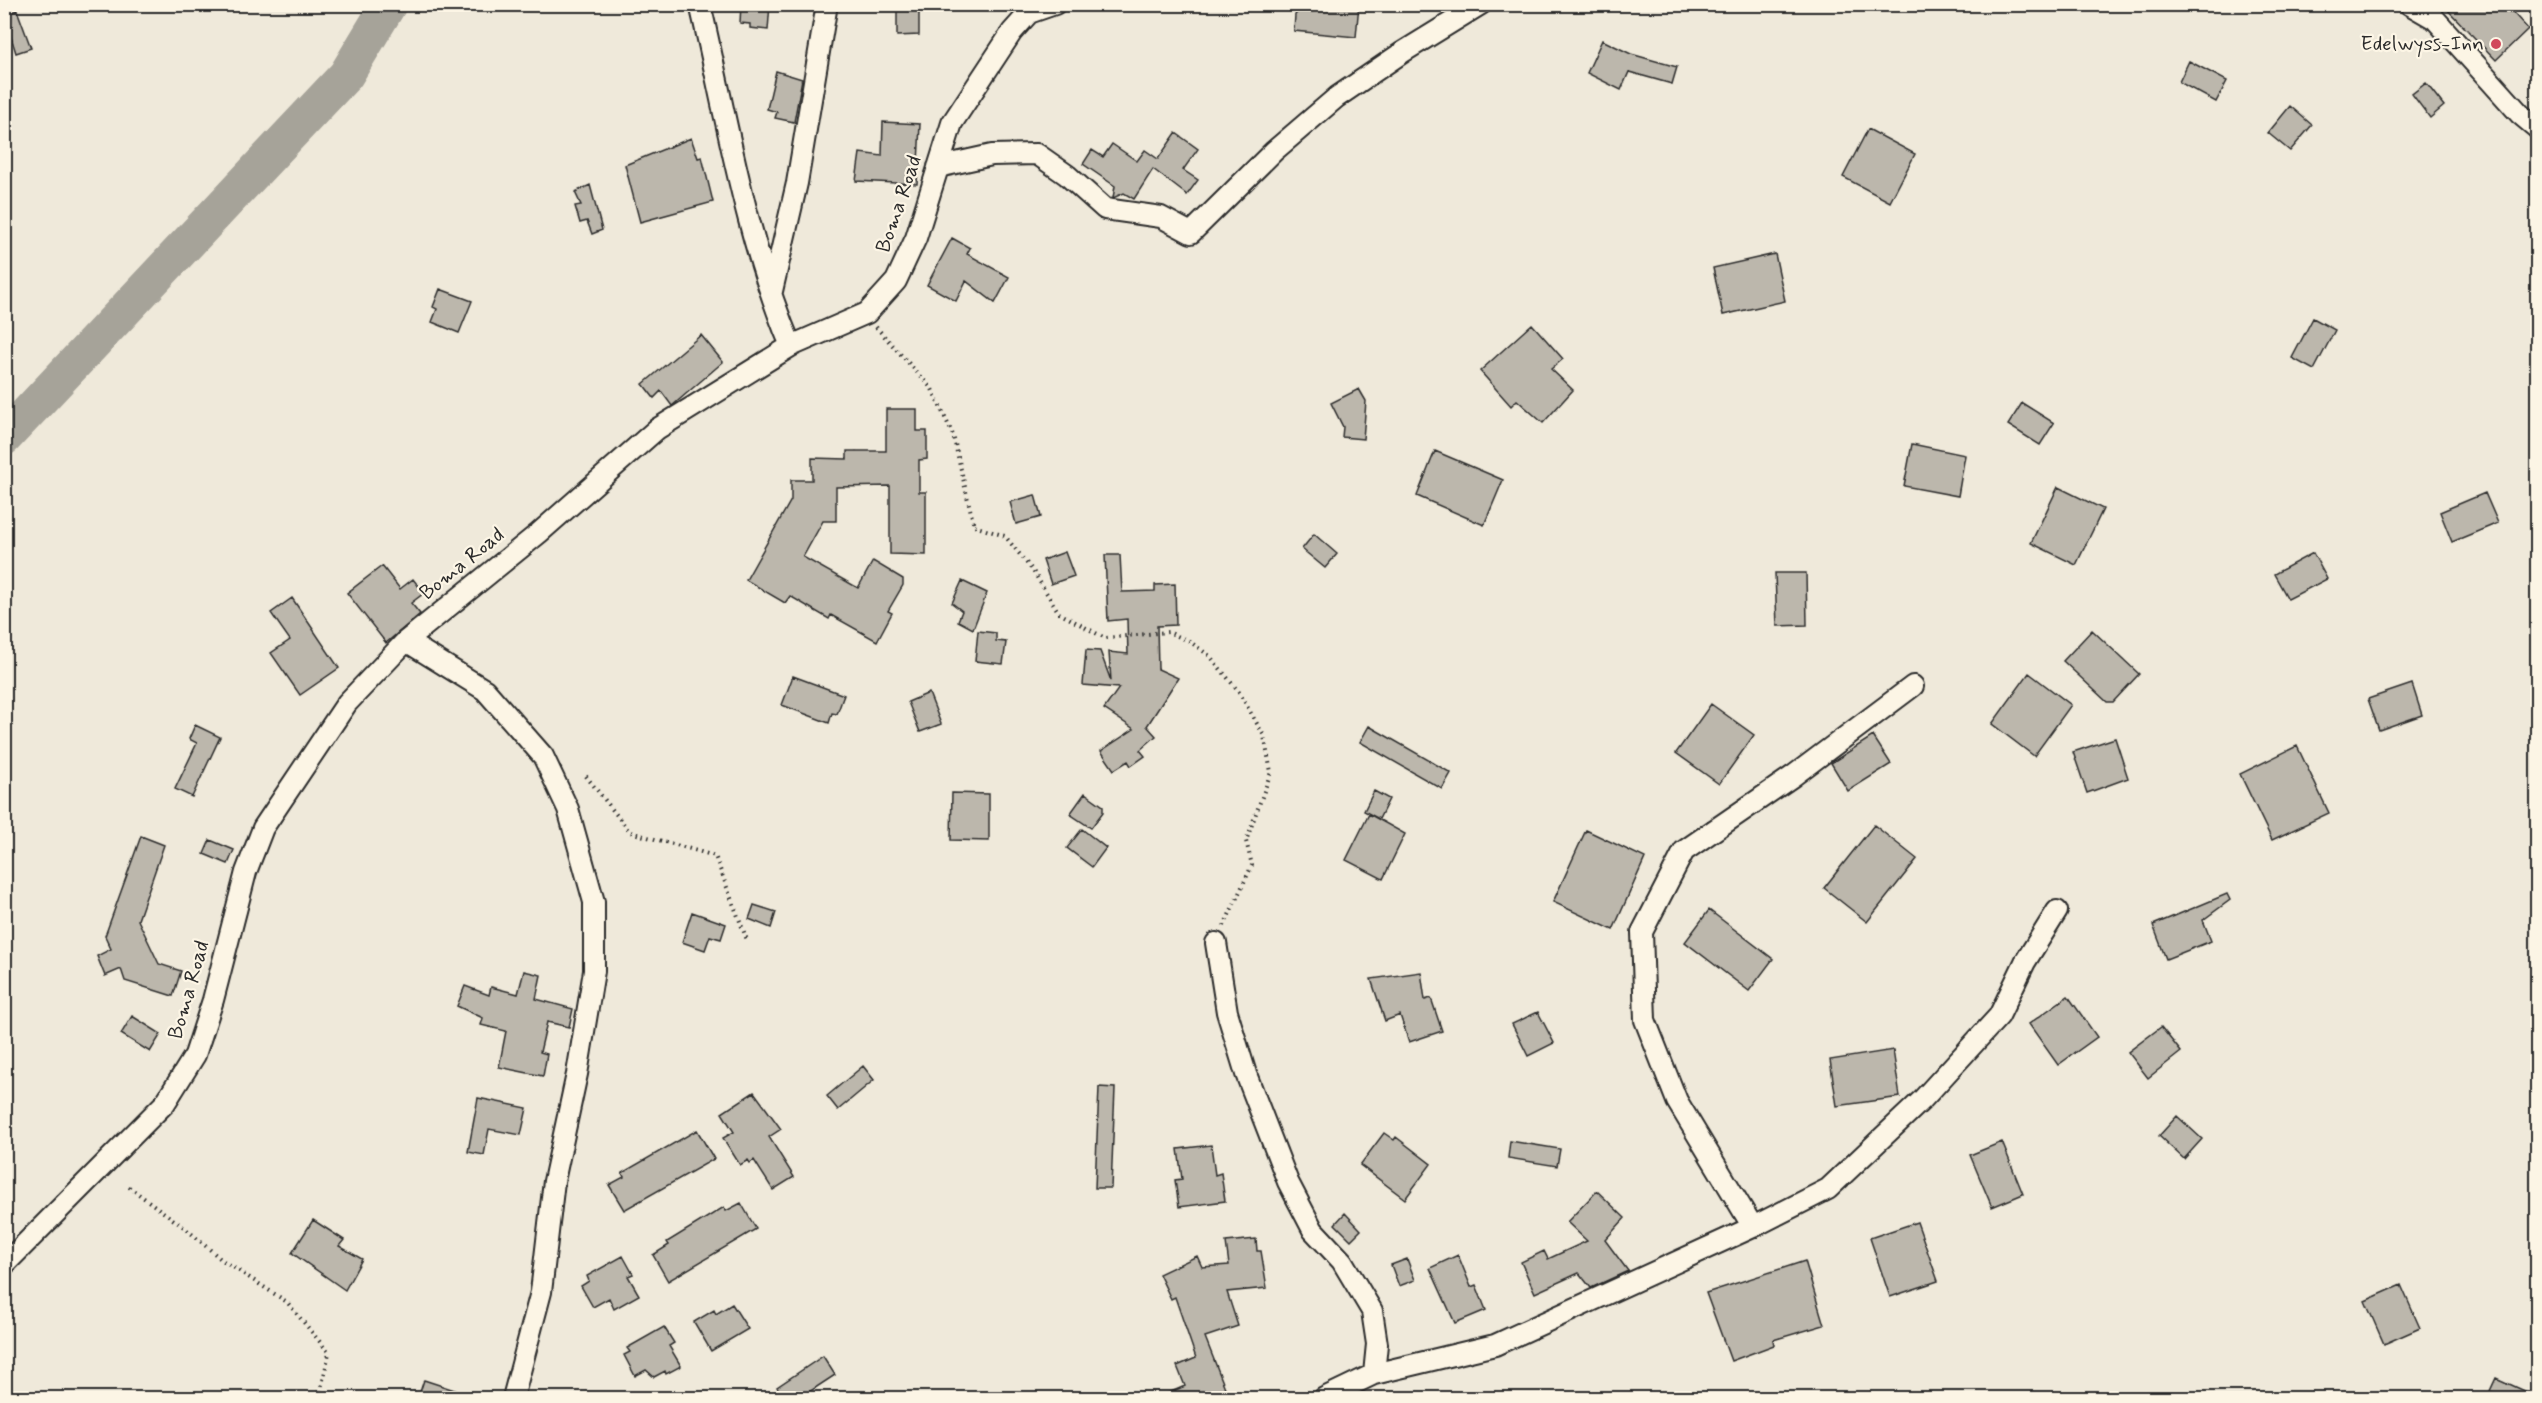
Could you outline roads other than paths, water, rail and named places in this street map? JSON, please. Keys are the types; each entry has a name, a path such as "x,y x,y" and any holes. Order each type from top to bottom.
{"street":[{"path":"700,4 732,150 770,297 791,346"},
{"path":"770,297 797,183 827,4"},
{"name":"Boma Road","path":"4,1265 165,1103 195,1055 213,1000 246,872 263,828 347,703 406,641 539,533 657,429 791,346 867,313 896,281 916,238 952,123 1012,32 1029,13 1055,4"},
{"path":"938,167 992,156 1037,154 1067,175 1105,209 1161,217 1191,233 1274,151 1337,97 1403,52 1481,4"},
{"path":"2409,4 2435,19 2520,114 2538,129"},
{"path":"406,641 484,690 543,756 568,809 594,902 594,971 577,1074 554,1181 541,1292 513,1398"},
{"path":"1753,1227 1677,1101 1645,1020 1642,932 1684,851 1793,776 1913,686"},
{"path":"1324,1398 1374,1374 1495,1345 1753,1227 1828,1189 1922,1100 2000,1016 2025,962 2057,911"},
{"path":"1216,943 1227,1012 1246,1074 1288,1182 1313,1230 1342,1261 1372,1311 1377,1344 1374,1374"}],"waterway":[{"path":"4,438 346,75 389,4"}],"place":[{"name":"Edelwyss-Inn","path":"2496,44"}]}
